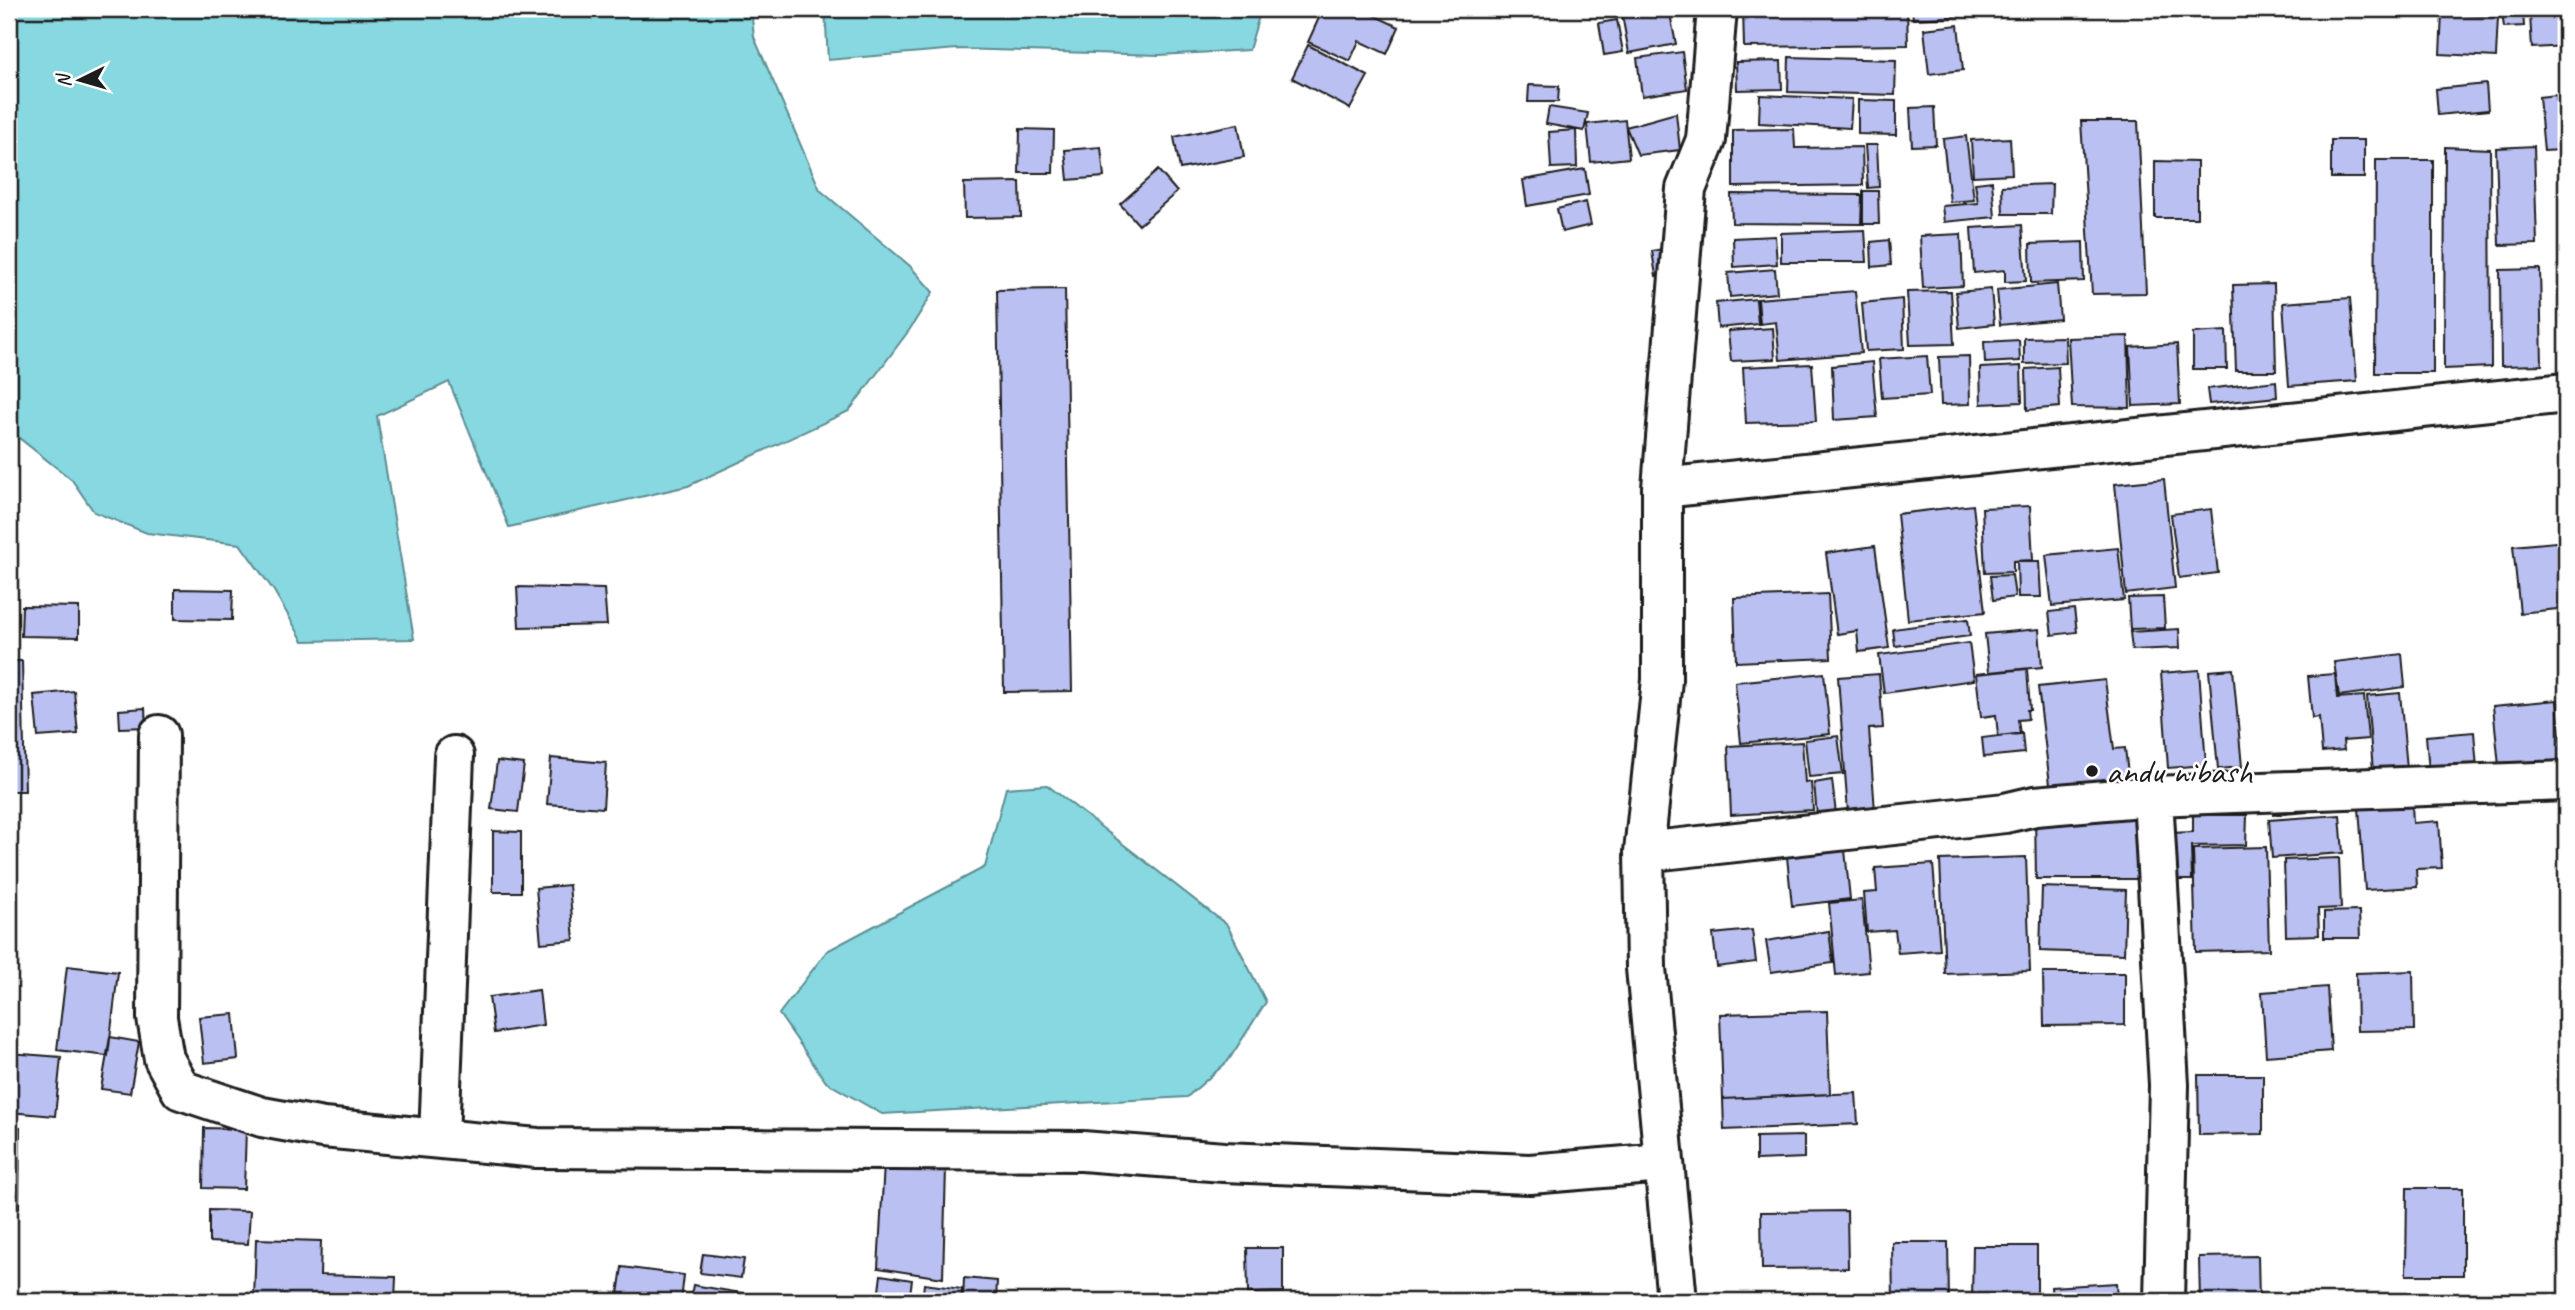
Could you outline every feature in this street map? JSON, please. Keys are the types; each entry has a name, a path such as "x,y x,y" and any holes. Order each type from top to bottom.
{"street":[{"path":"1677,1301 1646,968 1644,852 1662,680 1662,488 1686,189 1706,140 1717,9"},
{"path":"1662,488 2566,393"},
{"path":"159,735 157,1018 164,1059 181,1090 262,1117 323,1128 537,1148 1082,1151 1224,1162 1530,1174 1663,1163"},
{"path":"439,1139 454,756"},
{"path":"1644,852 2006,813 2035,806 2153,796 2566,780"},
{"path":"2153,796 2169,1085 2164,1301"}],"water":[{"path":"9,9 751,9 754,37 820,190 910,266 933,292 910,329 849,411 688,486 509,527 449,382 377,416 414,639 303,641 274,591 240,544 147,533 94,512 72,480 9,430"},
{"path":"825,9 1261,9 1249,50 1159,55 957,49 828,60"},
{"path":"1047,785 1227,925 1266,1002 1228,1061 1187,1097 882,1114 826,1082 779,1014 827,951 985,867 1006,788"}],"building":[{"path":"1323,9 1373,9 1371,14 1399,27 1387,54 1359,41 1350,61 1308,42"},
{"path":"1533,9 1584,9 1534,16"},
{"path":"1621,9 1669,9 1676,44 1629,53"},
{"path":"1743,9 1907,9 1908,45 1744,47"},
{"path":"1912,9 1967,9 1967,16 1913,19"},
{"path":"2482,9 2546,10 2523,12 2524,26 2504,27 2502,13 2482,15"},
{"path":"2564,13 2566,46 2532,48 2530,15"},
{"path":"2442,14 2498,17 2496,57 2440,54"},
{"path":"1617,20 1623,52 1604,55 1599,23"},
{"path":"1958,25 1963,70 1929,74 1924,29"},
{"path":"1308,45 1368,76 1350,109 1292,78"},
{"path":"1682,52 1687,89 1642,96 1637,58"},
{"path":"1789,57 1896,60 1895,95 1788,92"},
{"path":"1781,61 1782,89 1737,90 1736,62"},
{"path":"2486,84 2488,110 2438,115 2436,89"},
{"path":"2566,84 2566,120 2565,120 2562,85"},
{"path":"1529,85 1559,86 1558,102 1528,102"},
{"path":"1760,95 1852,99 1850,128 1759,123"},
{"path":"2556,95 2561,150 2544,151 2539,97"},
{"path":"1858,100 1896,101 1896,135 1858,134"},
{"path":"1549,107 1588,113 1584,131 1546,124"},
{"path":"1934,107 1936,145 1912,146 1910,108"},
{"path":"1676,113 1680,150 1638,155 1626,127"},
{"path":"1625,120 1629,158 1591,162 1587,124"},
{"path":"2081,121 2138,121 2146,293 2092,294"},
{"path":"1238,124 1244,157 1180,169 1174,137"},
{"path":"1020,129 1054,130 1053,173 1019,173"},
{"path":"1794,129 1795,148 1862,147 1863,185 1733,187 1733,130"},
{"path":"1576,130 1577,167 1551,168 1549,132"},
{"path":"1966,136 1974,200 1950,202 1943,139"},
{"path":"2010,138 2012,174 1973,176 1971,140"},
{"path":"2331,140 2364,140 2364,178 2331,178"},
{"path":"1865,145 1877,145 1879,187 1868,188"},
{"path":"2534,146 2537,244 2499,245 2496,148"},
{"path":"1101,147 1104,177 1068,180 1065,150"},
{"path":"2445,147 2490,149 2491,367 2444,369"},
{"path":"2376,160 2433,160 2433,373 2375,373"},
{"path":"2155,161 2197,162 2197,218 2155,218"},
{"path":"1585,169 1589,195 1527,206 1523,180"},
{"path":"1158,170 1177,192 1139,225 1120,204"},
{"path":"1992,181 1995,217 1944,222 1942,206 1978,203 1975,183"},
{"path":"1020,182 1021,217 965,218 964,183"},
{"path":"2052,184 2051,214 2003,214 2002,186"},
{"path":"1863,191 1878,191 1879,224 1863,224"},
{"path":"1731,194 1862,195 1861,224 1732,223"},
{"path":"1586,202 1591,225 1562,232 1557,209"},
{"path":"2022,225 2026,281 2005,282 2005,270 1974,273 1971,228"},
{"path":"1865,230 1867,262 1781,262 1781,233"},
{"path":"1961,234 1963,286 1923,288 1920,236"},
{"path":"1775,236 1777,264 1734,267 1733,238"},
{"path":"1889,240 1891,265 1872,267 1871,242"},
{"path":"2083,242 2084,281 2031,283 2030,244"},
{"path":"1673,247 1678,272 1656,276 1652,251"},
{"path":"1775,269 1777,293 1730,297 1728,273"},
{"path":"2540,269 2542,365 2501,366 2500,270"},
{"path":"2057,284 2060,319 2000,325 1997,290"},
{"path":"2274,284 2276,371 2236,371 2233,285"},
{"path":"1065,289 1072,691 1004,692 997,290"},
{"path":"1991,289 1994,324 1959,328 1956,292"},
{"path":"1855,291 1861,353 1780,360 1776,322 1760,324 1758,299"},
{"path":"1951,291 1954,344 1910,345 1907,292"},
{"path":"2350,298 2357,381 2289,386 2283,303"},
{"path":"1756,299 1758,324 1718,328 1716,303"},
{"path":"1902,299 1904,349 1866,351 1862,303"},
{"path":"1773,328 1775,359 1731,361 1728,331"},
{"path":"2226,331 2227,369 2193,369 2193,333"},
{"path":"2128,336 2130,408 2072,407 2068,338"},
{"path":"2065,337 2066,363 2024,364 2024,338"},
{"path":"2019,340 2020,361 1985,363 1984,342"},
{"path":"2177,344 2180,404 2133,406 2130,347"},
{"path":"1927,356 1930,395 1882,398 1879,359"},
{"path":"1969,356 1970,404 1941,405 1939,357"},
{"path":"1872,362 1877,417 1834,420 1832,366"},
{"path":"1812,364 1816,421 1746,423 1743,367"},
{"path":"2021,366 2022,402 1981,404 1980,368"},
{"path":"2058,367 2060,407 2027,410 2026,369"},
{"path":"2276,381 2277,397 2209,404 2207,389"},
{"path":"2164,479 2175,588 2126,594 2115,484"},
{"path":"1973,505 1985,612 1908,620 1897,514"},
{"path":"2030,506 2033,560 2013,561 2013,572 1985,573 1982,508"},
{"path":"2211,509 2218,573 2179,578 2171,514"},
{"path":"2566,541 2566,608 2520,613 2513,546"},
{"path":"1875,546 1889,648 1859,652 1857,631 1837,634 1826,553"},
{"path":"2118,548 2124,600 2052,606 2046,555"},
{"path":"2017,561 2039,561 2041,597 2018,597"},
{"path":"2012,575 2015,597 1993,600 1990,576"},
{"path":"517,587 604,589 607,625 519,627"},
{"path":"175,589 233,590 232,620 175,619"},
{"path":"1828,594 1831,658 1736,662 1734,598"},
{"path":"2163,597 2165,628 2130,629 2128,598"},
{"path":"22,606 79,607 79,637 21,636"},
{"path":"2074,609 2077,632 2052,635 2049,612"},
{"path":"1968,619 1970,636 1895,646 1893,629"},
{"path":"2039,629 2042,667 1989,672 1985,634"},
{"path":"2179,629 2180,648 2132,650 2130,632"},
{"path":"1969,643 1974,680 1884,693 1879,655"},
{"path":"2402,654 2405,687 2339,696 2334,662"},
{"path":"9,661 22,661 25,791 9,791"},
{"path":"2027,669 2030,710 2027,710 2028,719 2018,720 2020,734 1998,736 1996,715 1981,717 1976,674"},
{"path":"2233,669 2242,767 2218,769 2209,671"},
{"path":"2199,670 2206,765 2168,768 2161,673"},
{"path":"1824,673 1830,734 1741,743 1735,682"},
{"path":"1879,674 1883,728 1869,729 1875,811 1848,813 1838,677"},
{"path":"2335,674 2337,698 2364,696 2368,739 2343,741 2344,750 2322,752 2319,717 2312,718 2308,676"},
{"path":"2105,680 2114,749 2125,748 2129,783 2051,792 2038,687"},
{"path":"74,691 78,734 38,737 34,695"},
{"path":"2400,693 2407,768 2373,771 2367,696"},
{"path":"2557,700 2562,760 2499,766 2493,706"},
{"path":"145,708 146,727 120,728 119,710"},
{"path":"2474,732 2477,768 2429,771 2426,736"},
{"path":"2022,733 2024,753 1984,757 1982,738"},
{"path":"1838,736 1843,774 1809,777 1805,740"},
{"path":"1802,742 1805,783 1811,782 1813,810 1731,815 1728,746"},
{"path":"551,758 606,763 603,808 547,804"},
{"path":"497,761 524,764 518,812 491,809"},
{"path":"1832,780 1836,814 1817,816 1814,783"},
{"path":"2306,797 2307,812 2273,815 2272,799"},
{"path":"2412,805 2413,823 2439,821 2442,868 2416,869 2417,887 2365,890 2359,808"},
{"path":"2559,805 2566,805 2566,867"},
{"path":"2035,811 2141,811 2142,879 2036,879"},
{"path":"2193,815 2247,815 2246,845 2191,846 2192,880 2171,880 2171,833 2193,832"},
{"path":"2340,815 2343,853 2272,858 2269,820"},
{"path":"493,831 521,832 521,892 493,892"},
{"path":"2266,847 2269,950 2196,952 2193,849"},
{"path":"1845,850 1850,899 1792,906 1787,857"},
{"path":"2026,857 2030,971 1945,974 1940,860"},
{"path":"2339,858 2341,908 2318,909 2319,935 2286,936 2284,860"},
{"path":"1933,864 1940,950 1898,953 1895,930 1867,932 1864,893 1877,892 1875,868"},
{"path":"569,885 574,940 541,943 536,888"},
{"path":"2042,887 2126,890 2124,954 2040,951"},
{"path":"1862,900 1869,972 1836,975 1829,903"},
{"path":"2359,911 2360,938 2324,938 2324,912"},
{"path":"1752,930 1756,962 1717,967 1713,934"},
{"path":"1829,931 1833,963 1771,972 1766,941"},
{"path":"67,966 118,972 108,1056 57,1050"},
{"path":"2413,971 2414,1030 2357,1031 2356,973"},
{"path":"2043,973 2125,973 2125,1025 2044,1026"},
{"path":"2327,987 2331,1051 2266,1056 2262,992"},
{"path":"539,990 543,1025 494,1033 489,997"},
{"path":"1827,1011 1830,1094 1723,1099 1720,1014"},
{"path":"234,1014 238,1059 204,1063 199,1017"},
{"path":"110,1037 139,1042 130,1093 101,1089"},
{"path":"9,1053 61,1057 55,1116 9,1112"},
{"path":"2198,1075 2263,1075 2263,1134 2199,1135"},
{"path":"1856,1093 1858,1124 1724,1130 1723,1099"},
{"path":"9,1128 20,1128 19,1208 9,1208"},
{"path":"204,1128 246,1129 244,1189 203,1188"},
{"path":"1804,1136 1804,1158 1756,1160 1756,1137"},
{"path":"884,1164 946,1168 943,1278 878,1268"},
{"path":"2407,1188 2463,1188 2463,1275 2406,1275"},
{"path":"209,1210 250,1211 248,1244 209,1242"},
{"path":"1847,1211 1848,1268 1762,1269 1761,1212"},
{"path":"256,1239 321,1241 320,1275 396,1277 395,1301 254,1301"},
{"path":"1892,1242 1948,1242 1949,1301 1893,1301"},
{"path":"1973,1246 2037,1246 2037,1301 1972,1301"},
{"path":"1247,1248 1283,1248 1283,1292 1248,1293"},
{"path":"703,1254 744,1259 741,1278 700,1273"},
{"path":"2258,1256 2259,1301 2200,1301 2199,1257"},
{"path":"622,1267 684,1275 681,1301 617,1301"},
{"path":"881,1275 912,1280 909,1301 878,1299"},
{"path":"964,1278 997,1281 996,1301 963,1301"},
{"path":"2116,1283 2117,1301 2052,1301 2051,1287"},
{"path":"924,1284 962,1289 961,1301 922,1301"},
{"path":"693,1285 771,1298 770,1301 690,1301"}],"place":[{"name":"andu nibash","path":"2092,771"}]}
